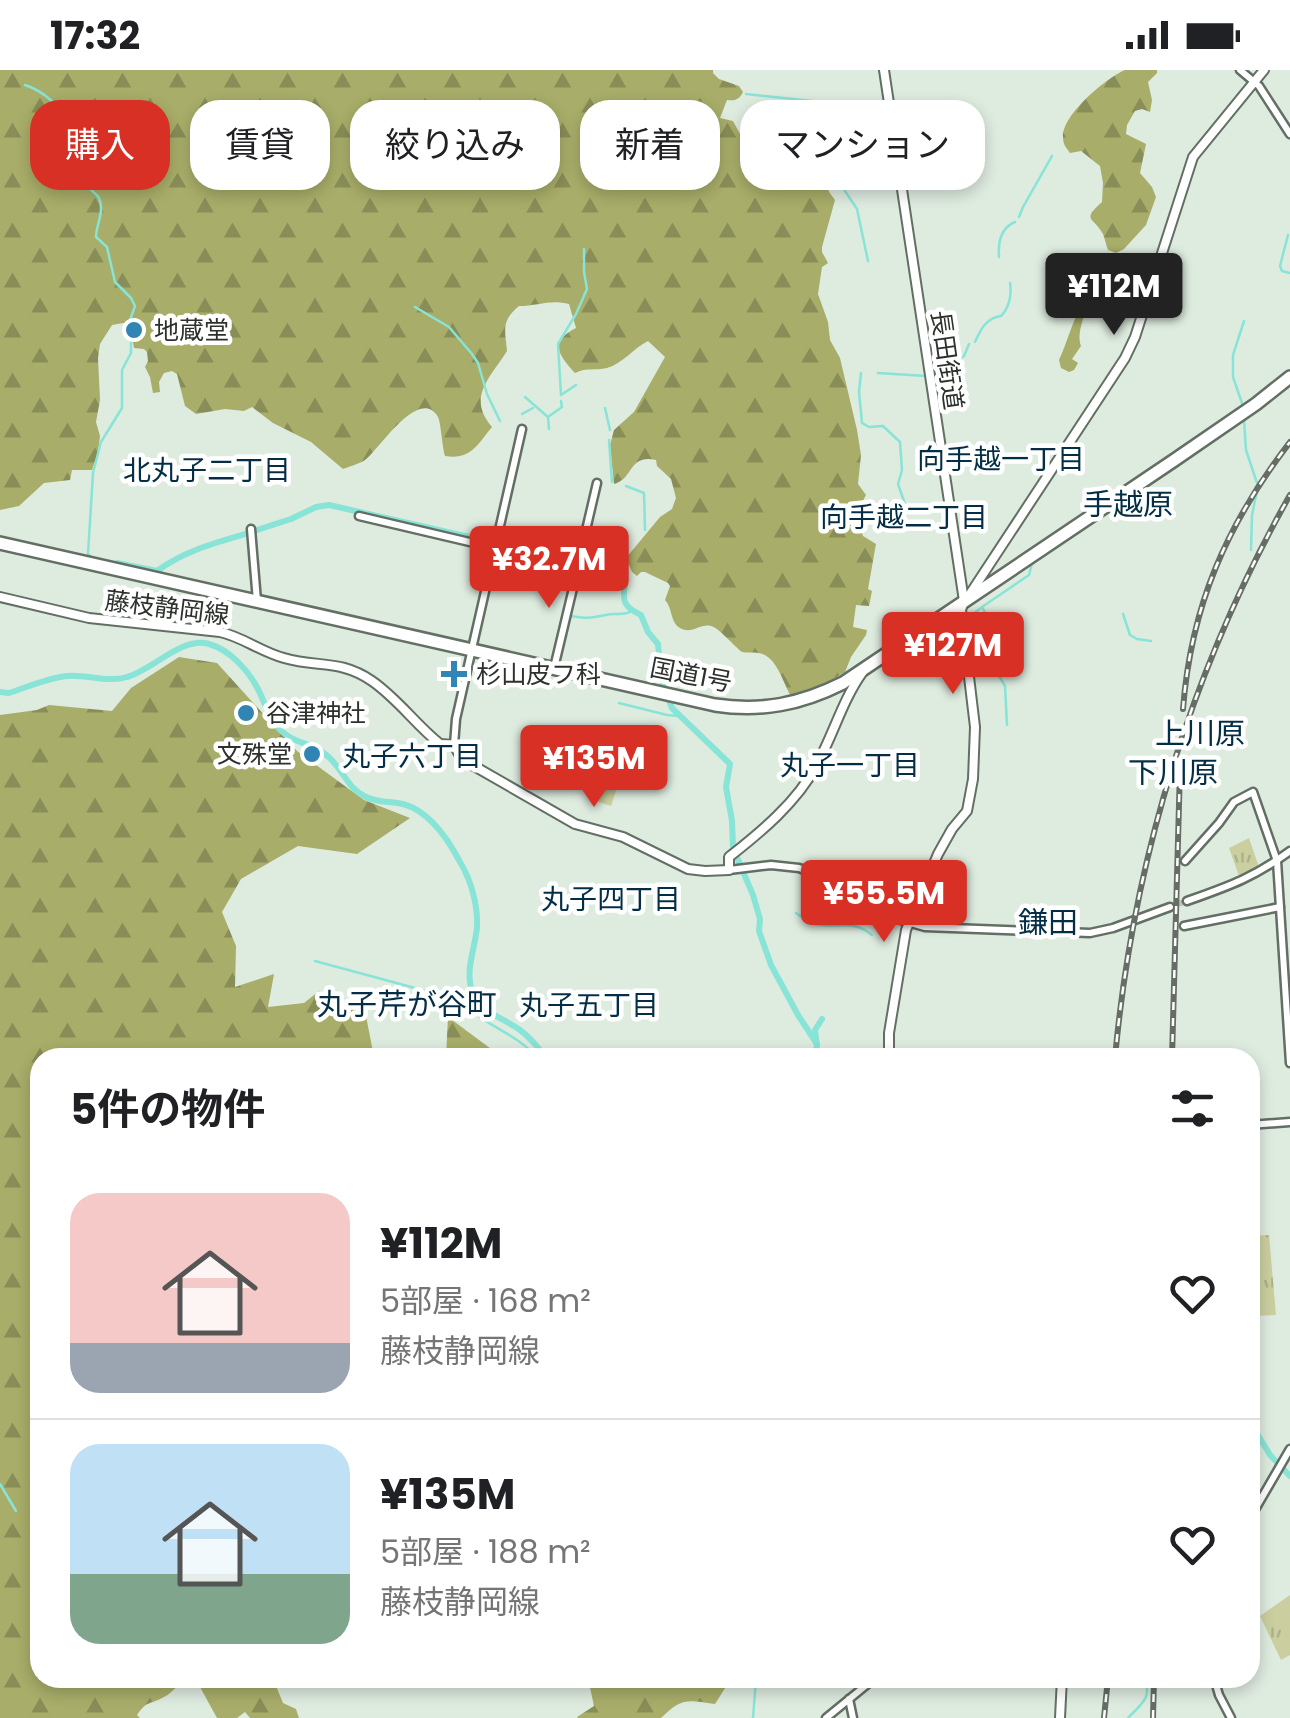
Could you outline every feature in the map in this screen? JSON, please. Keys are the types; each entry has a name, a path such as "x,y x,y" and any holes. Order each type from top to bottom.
{"highway":[{"name":"国道1号","path":"0,543 667,694 734,708 768,708 847,688 868,666 964,601 989,578 1256,404 1290,377"}],"main road":[{"name":"長田街道","path":"884,70 964,601 976,746 967,811 938,854 908,924 889,1048"},
{"path":"989,578 1126,358 1193,158 1259,75"},
{"name":"藤枝静岡線","path":"0,596 89,618 220,632 286,659 341,666 388,694 440,744 454,744 467,762 573,823 624,837 688,868 729,870"},
{"path":"729,870 728,860 734,853 809,778 847,688"},
{"path":"1060,1718 1062,1688"}],"street":[{"path":"1240,70 1259,75 1290,134"},
{"path":"454,744 522,429"},
{"path":"554,668 596,483"},
{"path":"359,516 496,545"},
{"path":"251,529 257,601"},
{"path":"1185,861 1234,802 1253,792 1276,861 1290,1063"},
{"path":"1187,900 1246,880 1290,851"},
{"path":"729,870 782,865 817,874 881,913 908,924 941,929 1090,932 1170,906"},
{"path":"1184,926 1280,907"},
{"path":"1260,1124 1290,1122"},
{"path":"1260,1500 1288,1453"},
{"path":"826,1718 863,1688"},
{"path":"1217,1688 1231,1718"},
{"path":"848,1699 853,1718"}],"green space":[{"path":"0,70 713,70 719,79 739,86 743,92 736,99 727,100 720,118 733,121 740,134 740,190 829,190 835,200 822,247 828,263 822,267 818,294 830,340 840,358 857,430 861,455 858,484 866,495 860,510 861,531 876,544 868,589 872,591 869,606 856,605 853,627 867,630 845,672 792,698 779,671 765,655 742,652 711,626 680,628 665,600 668,583 645,572 637,576 632,572 626,558 660,517 672,509 676,498 671,479 656,460 640,461 614,484 610,445 614,430 634,412 665,357 648,341 612,366 575,373 559,349 562,338 576,328 569,304 519,306 509,316 507,351 481,397 481,406 492,427 473,450 461,456 445,456 438,417 430,409 420,409 399,423 365,460 343,469 311,442 273,423 252,407 196,414 185,406 177,374 172,371 164,373 159,382 160,392 153,393 145,367 147,352 134,348 130,326 112,325 100,344 98,358 100,400 96,422 100,436 92,470 72,470 70,480 44,483 19,506 0,510"},
{"path":"1125,70 1157,70 1148,82 1150,112 1135,111 1126,134 1146,144 1140,173 1156,197 1146,225 1116,253 1108,250 1103,234 1090,216 1102,202 1100,166 1081,151 1070,153 1063,137 1077,108"},
{"path":"1084,302 1081,346 1072,359 1078,363 1069,372 1061,368 1059,360"},
{"path":"179,657 217,663 297,751 364,800 410,818 357,854 298,846 241,879 222,912 236,946 235,987 274,974 268,1007 304,1003 319,991 366,1016 372,1048 30,1048 30,1688 176,1688 143,1707 137,1715 140,1718 0,1718 0,715 49,705 112,711 131,688"},
{"path":"604,767 622,773 611,806 593,800"},
{"path":"1249,838 1259,867 1239,876 1229,848"},
{"path":"448,1017 490,1048 446,1048"},
{"path":"1260,1235 1269,1235 1276,1315 1260,1316"},
{"path":"1290,1595 1290,1655 1281,1660 1260,1616"},
{"path":"200,1688 277,1688 283,1703 296,1709 299,1718 250,1718 245,1712 237,1718 217,1718"},
{"path":"590,1688 725,1688 715,1704 685,1702 661,1718 577,1717 594,1706"}],"waterway":[{"path":"25,85 55,104 76,133 84,155 87,183 101,203 96,237 107,247 115,282 135,306 129,323 131,353 122,370 122,408 101,442 93,473 88,554 92,558"},
{"path":"746,94 803,100"},
{"path":"1019,217 1052,156"},
{"path":"845,190 857,209 868,261"},
{"path":"999,257 1001,237 1015,222"},
{"path":"1288,235 1280,266 1290,273"},
{"path":"576,385 561,395 558,344 587,289 584,249"},
{"path":"975,342 985,325 1006,309 1010,283"},
{"path":"415,307 449,327 472,354 500,421"},
{"path":"1243,406 1233,377 1233,355 1244,321"},
{"path":"950,374 969,344"},
{"path":"861,373 862,423 883,426 900,442 902,470 898,484 905,504"},
{"path":"878,373 926,376"},
{"path":"525,397 548,417"},
{"path":"549,429 548,417 562,407 561,401"},
{"path":"522,414 533,408"},
{"path":"605,408 610,430"},
{"path":"1244,420 1246,450 1258,486 1251,550"},
{"path":"609,440 612,482"},
{"path":"626,486 644,493 645,530"},
{"path":"254,531 329,505 625,574 625,603 641,615 658,644 662,682 672,708 730,764 726,787 733,848 753,895 759,931 771,965 817,1044"},
{"path":"117,563 157,571 190,553 249,533"},
{"path":"99,560 117,563"},
{"path":"1007,725 995,630 982,607 1029,575 1032,563"},
{"path":"967,618 981,608"},
{"path":"571,616 589,618 632,611"},
{"path":"1123,614 1130,635 1151,641"},
{"path":"0,692 9,693 67,676 127,677 188,645 209,644 224,651 249,675 280,730 325,754 359,793 412,808 444,835 464,869 475,902 477,927 470,977 473,994 487,1010 528,1036 538,1048"},
{"path":"619,703 678,716"},
{"path":"796,913 812,923 849,925 872,935"},
{"path":"315,961 463,1001 478,1016 527,1048"},
{"path":"816,1048 815,1030 822,1019"},
{"path":"1260,1438 1290,1476"},
{"path":"0,1484 16,1511"},
{"path":"753,1718 755,1688"},
{"path":"1128,1718 1146,1696 1146,1688"}],"tunnel":[{"path":"1170,907 1187,901"}],"railway":[{"path":"1183,709 1194,635 1216,567 1248,504 1290,442"},
{"path":"1116,1048 1136,911 1172,767 1224,628 1290,495"},
{"path":"1172,1048 1180,768"},
{"path":"1104,1718 1107,1688"},
{"path":"1153,1718 1154,1688"}],"place":[{"name":"地蔵堂","path":"134,330"},
{"name":"杉山皮フ科","path":"454,674"},
{"name":"谷津神社","path":"246,713"},
{"name":"文殊堂","path":"312,754"}],"district":[{"name":"向手越一丁目","path":"1001,459"},
{"name":"北丸子二丁目","path":"207,470"},
{"name":"手越原","path":"1128,504"},
{"name":"向手越二丁目","path":"904,517"},
{"name":"上川原","path":"1200,733"},
{"name":"丸子六丁目","path":"412,756"},
{"name":"丸子一丁目","path":"850,765"},
{"name":"下川原","path":"1173,772"},
{"name":"丸子四丁目","path":"611,899"},
{"name":"鎌田","path":"1048,922"},
{"name":"丸子芹が谷町","path":"407,1004"},
{"name":"丸子五丁目","path":"589,1005"}]}
